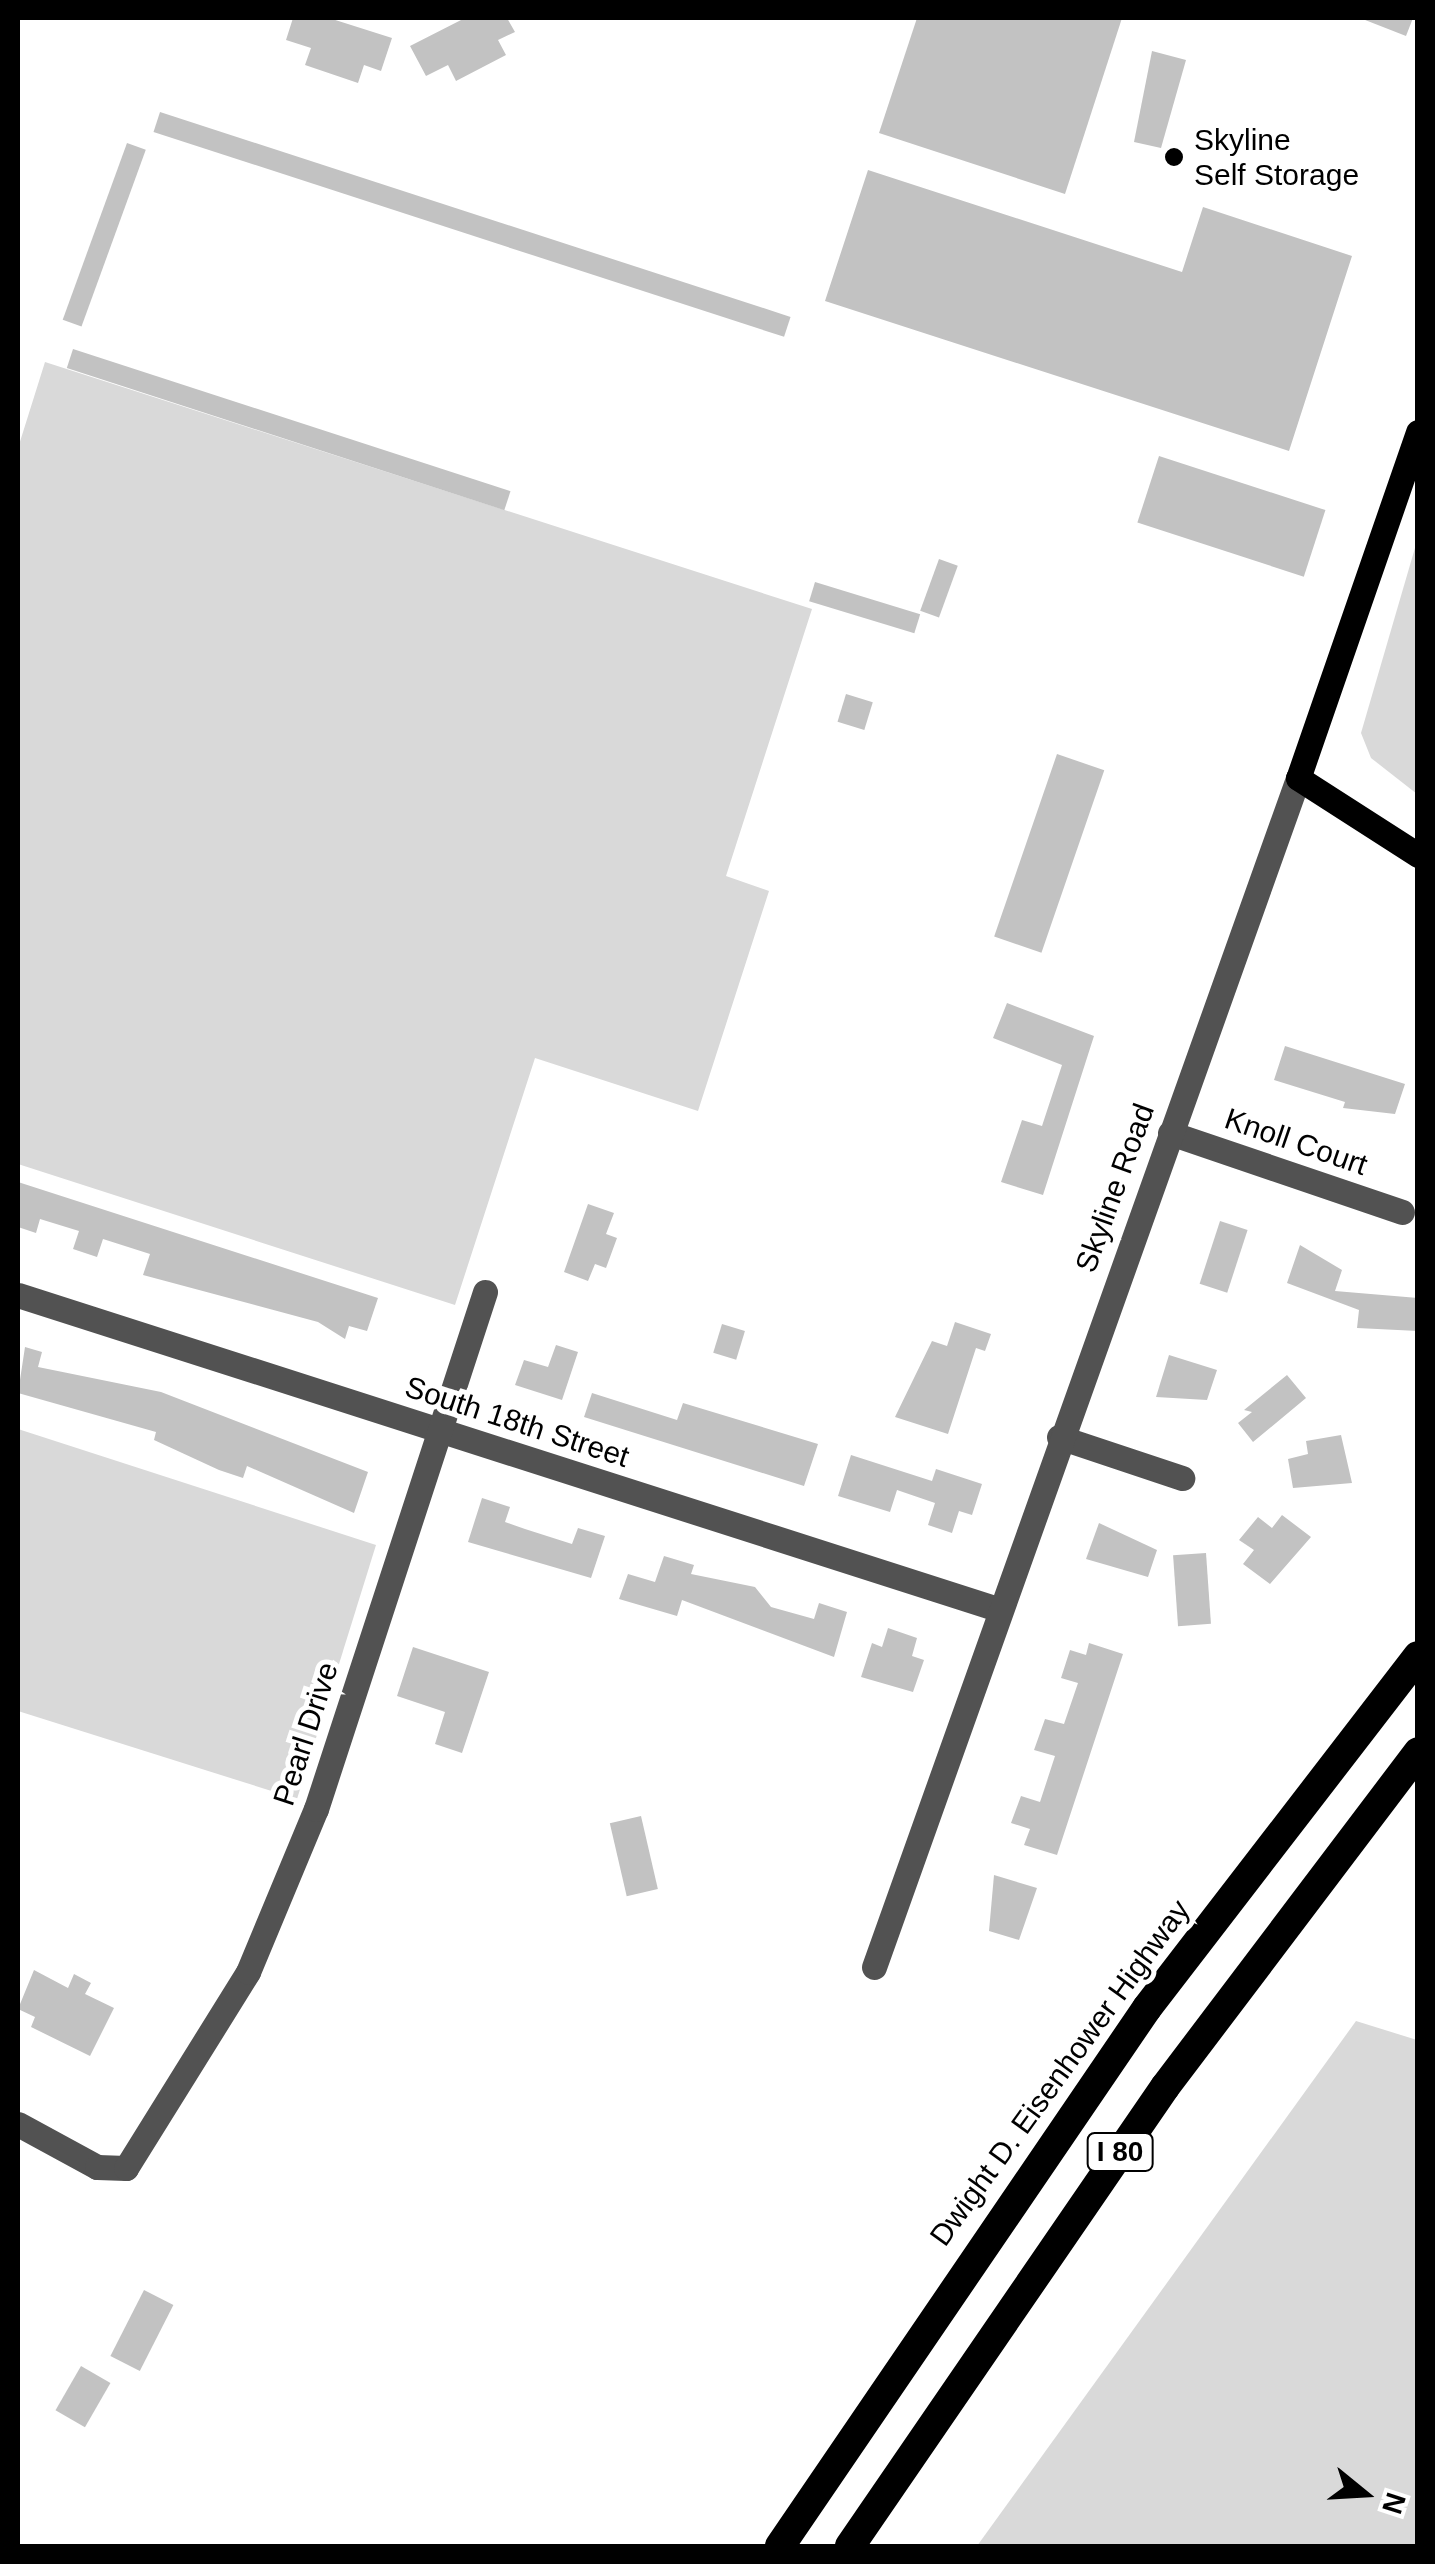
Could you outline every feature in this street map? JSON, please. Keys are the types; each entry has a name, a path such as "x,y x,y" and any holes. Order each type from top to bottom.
{"highway":[{"name":"Dwight D. Eisenhower Highway","path":"780,2546 1147,2008 1418,1656"},
{"name":"I 80","path":"850,2546 1165,2087 1418,1752"}],"main road":[{"name":"Skyline Road","path":"1298,778 1418,432"},
{"path":"1298,778 1418,856"}],"street":[{"name":"Skyline Road","path":"874,1966 1059,1437 1298,778"},
{"name":"Knoll Court","path":"1170,1133 1402,1212"},
{"name":"Pearl Drive","path":"18,2124 97,2167 126,2168 276,1915 484,1292"},
{"name":"South 18th Street","path":"18,1295 998,1610"},
{"path":"1059,1437 1182,1478"}],"shaded area":[{"path":"45,362 812,609 726,876 769,891 698,1111 535,1058 455,1305 18,1164 18,448"},
{"path":"1417,541 1417,794 1371,758 1361,733"},
{"path":"18,1429 376,1545 297,1799 18,1711"},
{"path":"1356,2021 1417,2040 1417,2546 977,2546"}],"building":[{"path":"293,18 329,18 392,38 381,71 364,65 358,83 305,65 311,48 286,40"},
{"path":"465,18 507,18 515,32 498,40 506,55 456,81 448,65 426,76 410,46"},
{"path":"917,18 1122,18 1065,194 879,133"},
{"path":"1360,18 1413,18 1406,36"},
{"path":"1152,51 1186,60 1161,148 1134,142"},
{"path":"160,112 791,317 784,337 154,132"},
{"path":"127,143 146,150 81,327 63,320"},
{"path":"868,170 1182,272 1203,207 1352,256 1289,451 825,301"},
{"path":"73,349 510,491 504,510 67,368"},
{"path":"1159,456 1325,510 1304,577 1137,523"},
{"path":"939,559 958,566 939,618 920,611"},
{"path":"815,582 920,614 914,633 809,601"},
{"path":"846,694 873,702 864,730 838,722"},
{"path":"1057,754 1104,770 1041,953 994,936"},
{"path":"1007,1003 1094,1036 1043,1195 1001,1182 1022,1120 1042,1126 1062,1065 993,1038"},
{"path":"1285,1046 1405,1084 1395,1114 1343,1108 1345,1102 1274,1080"},
{"path":"18,1182 378,1298 367,1331 349,1326 345,1339 318,1322 143,1275 150,1254 103,1239 97,1257 73,1249 79,1231 40,1219 36,1233 18,1227"},
{"path":"588,1204 614,1213 606,1234 617,1238 606,1268 595,1264 588,1281 564,1272"},
{"path":"1220,1221 1248,1230 1227,1293 1200,1284"},
{"path":"1300,1245 1342,1270 1335,1291 1418,1298 1418,1331 1357,1328 1359,1310 1287,1283"},
{"path":"955,1322 991,1334 985,1351 976,1348 948,1434 895,1417 932,1341 947,1346"},
{"path":"722,1324 745,1331 736,1360 713,1353"},
{"path":"556,1345 578,1352 562,1400 515,1385 524,1360 548,1367"},
{"path":"25,1347 42,1352 38,1367 161,1392 368,1472 354,1513 247,1466 243,1478 219,1470 154,1440 156,1432 18,1393"},
{"path":"1169,1355 1217,1370 1207,1400 1156,1397"},
{"path":"1287,1375 1306,1398 1253,1442 1238,1423 1252,1412 1244,1410"},
{"path":"592,1393 677,1420 683,1403 818,1444 804,1486 584,1417"},
{"path":"1341,1435 1352,1483 1293,1488 1288,1459 1308,1454 1306,1441"},
{"path":"851,1455 932,1481 936,1469 982,1484 972,1515 959,1511 952,1533 928,1525 935,1503 897,1490 890,1512 838,1496"},
{"path":"482,1498 510,1507 505,1522 572,1544 578,1528 605,1536 591,1578 468,1542"},
{"path":"1282,1515 1311,1537 1270,1584 1243,1564 1254,1550 1239,1540 1258,1517 1272,1528"},
{"path":"1099,1523 1157,1550 1148,1577 1086,1559"},
{"path":"1206,1553 1211,1624 1178,1626 1173,1555"},
{"path":"664,1556 694,1565 691,1574 755,1587 771,1607 814,1619 819,1603 847,1612 834,1657 682,1600 677,1616 619,1599 628,1574 655,1582"},
{"path":"888,1628 917,1638 912,1656 924,1660 913,1692 861,1677 872,1643 882,1647"},
{"path":"1089,1643 1123,1654 1057,1855 1024,1845 1030,1829 1011,1823 1021,1796 1040,1802 1055,1756 1034,1750 1045,1719 1064,1724 1078,1683 1061,1678 1070,1650 1086,1655"},
{"path":"413,1647 489,1672 462,1753 435,1744 445,1712 397,1696"},
{"path":"641,1816 658,1889 627,1896 610,1823"},
{"path":"994,1875 1037,1888 1019,1940 989,1931"},
{"path":"34,1970 68,1988 74,1974 91,1983 85,1994 114,2008 90,2056 31,2027 35,2017 18,2009"},
{"path":"144,2290 173,2305 140,2371 110,2356"},
{"path":"81,2366 110,2383 85,2427 56,2410"}],"place":[{"name":"Skyline Self Storage","path":"1174,157"}]}
